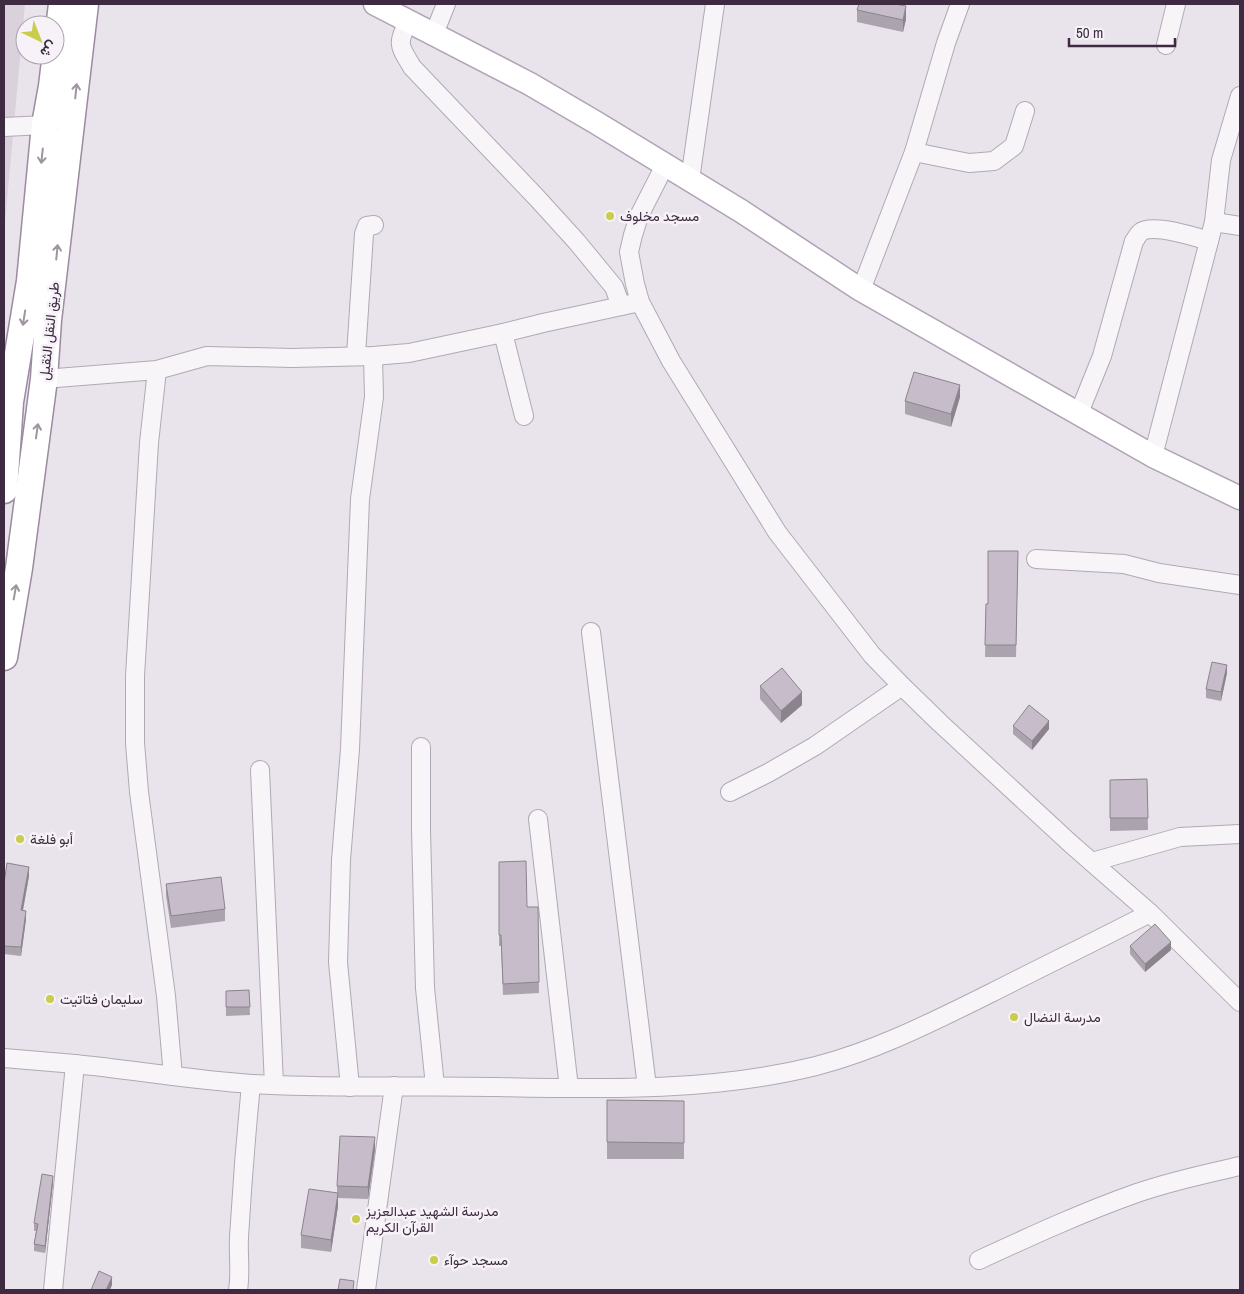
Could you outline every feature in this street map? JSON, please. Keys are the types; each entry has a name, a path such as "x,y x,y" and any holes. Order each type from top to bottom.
{"highway":[{"name":"طريق النقل الثقيل","path":"4,490 7,402 30,280 45,125 52,86 62,4"},
{"name":"طريق النقل الثقيل","path":"4,657 19,568 44,379 48,320 85,4"}],"main road":[{"path":"375,4 530,84 749,216 861,290 1153,456 1240,498"}],"street":[{"path":"434,34 446,4"},
{"path":"690,180 715,4"},
{"path":"861,290 914,152 946,43 960,4"},
{"path":"1166,45 1176,4"},
{"path":"408,22 401,36 400,47 412,67 537,198 588,255 614,287 621,306"},
{"path":"1153,456 1214,222 1222,160 1240,96"},
{"path":"914,152 969,163 994,161 1014,146 1025,111"},
{"path":"4,127 45,125"},
{"path":"665,165 639,216 630,252 633,277 640,302 671,361 777,532 872,655 902,686 940,723 1150,913 1240,1002"},
{"path":"1214,222 1240,226"},
{"path":"350,1087 338,962 341,860 350,749 360,499 374,396 365,356 364,234 367,226 374,225"},
{"path":"1079,414 1102,356 1134,241 1140,232 1149,228 1182,233 1209,241"},
{"path":"44,379 157,370 207,356 292,358 365,356 409,352 640,302"},
{"path":"503,333 524,416"},
{"path":"157,370 149,443 135,676 135,743 139,792 166,996 173,1076"},
{"path":"1036,559 1124,564 1159,573 1240,585"},
{"path":"591,632 647,1087"},
{"path":"730,792 815,746 902,686"},
{"path":"421,747 425,988 435,1086"},
{"path":"260,770 274,1085"},
{"path":"538,818 569,1088"},
{"path":"1092,862 1180,837 1240,834"},
{"path":"4,1058 76,1064 251,1084 350,1087 647,1087 713,1084 770,1077 851,1056 880,1045 927,1024 1150,913"},
{"path":"53,1290 76,1064"},
{"path":"238,1290 240,1274 239,1239 251,1084"},
{"path":"366,1290 394,1086"},
{"path":"979,1260 1037,1232 1137,1193 1194,1176 1240,1166"}],"shaded area":[{"path":"4,4 25,4 24,15 15,15 15,65 19,65 4,233"}],"building":[{"path":"859,4 895,4 906,6 903,20 857,10"},
{"path":"914,372 960,385 951,414 905,401"},
{"path":"988,551 1018,551 1016,645 985,645 986,604 988,604"},
{"path":"1212,662 1227,665 1221,692 1206,689"},
{"path":"782,668 802,692 781,711 760,686"},
{"path":"1029,705 1049,721 1032,741 1013,726"},
{"path":"1147,779 1148,818 1110,818 1110,780"},
{"path":"526,861 527,907 538,907 539,982 503,984 501,935 499,935 499,862"},
{"path":"7,863 29,867 21,910 26,911 21,947 4,946 4,883"},
{"path":"221,877 225,909 171,916 166,884"},
{"path":"1155,924 1171,942 1145,964 1130,946"},
{"path":"249,990 250,1007 226,1007 226,991"},
{"path":"607,1100 684,1101 684,1143 607,1142"},
{"path":"340,1136 375,1137 368,1187 337,1186"},
{"path":"42,1174 53,1176 45,1246 34,1244 38,1224 34,1223"},
{"path":"309,1189 338,1193 331,1240 301,1235"},
{"path":"99,1271 112,1277 106,1290 91,1290"},
{"path":"340,1279 354,1281 353,1290 338,1290"}],"place":[{"name":"مسجد مخلوف","path":"610,216"},
{"name":"أبو فلغة","path":"20,839"},
{"name":"سليمان فتاتيت","path":"50,999"},
{"name":"مدرسة النضال","path":"1014,1017"},
{"name":"مدرسة الشهيد عبدالعزيز القرآن الكريم","path":"356,1219"},
{"name":"مسجد حوآء","path":"434,1260"}]}
